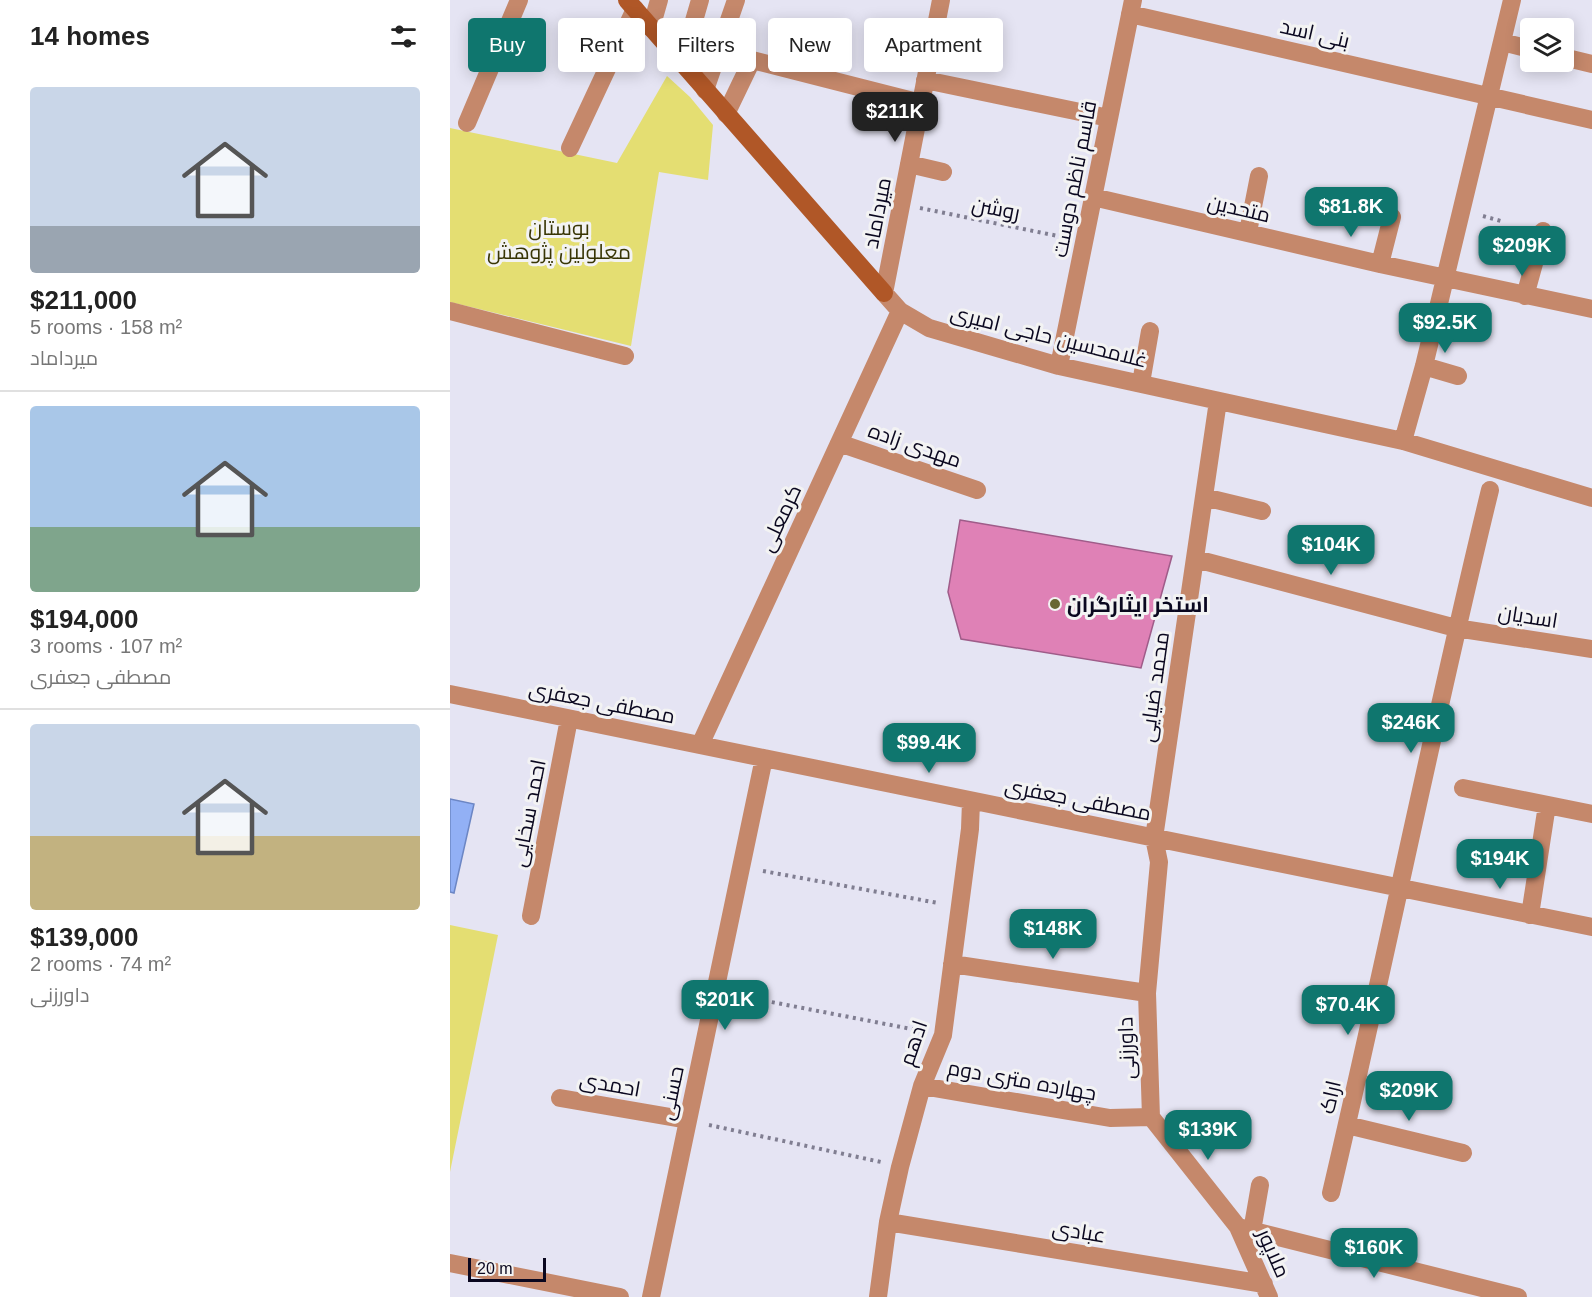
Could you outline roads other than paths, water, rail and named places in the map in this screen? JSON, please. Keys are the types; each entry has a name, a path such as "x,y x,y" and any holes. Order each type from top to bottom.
{"street":[{"path":"467,123 519,0"},
{"path":"651,28 659,0"},
{"path":"695,18 700,0"},
{"path":"705,90 736,0"},
{"name":"میرداماد","path":"884,294 940,0"},
{"path":"1403,441 1424,366 1512,0"},
{"path":"570,148 631,5"},
{"name":"غلامحسین حاجی امیری","path":"631,5 657,35"},
{"name":"بنی اسد","path":"1131,7 1592,120"},
{"name":"قاسم ناظم دوست","path":"1059,366 1131,7"},
{"path":"1502,42 1520,46"},
{"path":"1574,59 1592,63"},
{"path":"726,114 752,60 921,103"},
{"name":"غلامحسین حاجی امیری","path":"690,72 884,294 900,310 928,328 1059,366 1403,441 1592,498"},
{"path":"925,80 1109,118"},
{"path":"909,164 943,172"},
{"path":"1248,232 1259,176"},
{"name":"متحدین","path":"1093,197 1380,264 1592,309"},
{"path":"1380,264 1392,217"},
{"path":"1525,296 1543,231"},
{"name":"کرمعلی","path":"700,745 900,310"},
{"path":"450,311 625,356"},
{"path":"1141,383 1150,331"},
{"path":"1424,366 1458,376"},
{"name":"محمد ضیایی","path":"1154,838 1218,400"},
{"name":"مهدی زاده","path":"839,443 977,490"},
{"name":"اراک","path":"1331,1192 1456,628 1490,490"},
{"path":"1204,498 1262,512"},
{"name":"اسدیان","path":"1196,559 1456,628 1592,649"},
{"name":"مصطفی جعفری","path":"450,694 1592,927"},
{"name":"احمد سخایی","path":"531,916 569,718"},
{"name":"حسنی","path":"651,1297 764,758"},
{"path":"1463,788 1592,814"},
{"name":"ادهم","path":"878,1297 888,1222 900,1167 922,1086 943,1035 970,830 971,801"},
{"path":"1530,915 1547,805"},
{"name":"داورزنی","path":"1151,1117 1147,993 1159,862 1154,838"},
{"path":"952,964 1147,993"},
{"name":"چهارده متری دوم","path":"922,1086 1110,1118 1151,1117"},
{"name":"احمدی","path":"560,1098 688,1120"},
{"path":"1151,1117 1245,1229 1509,1296"},
{"path":"1347,1125 1463,1153"},
{"path":"1245,1229 1260,1185"},
{"name":"عبادی","path":"888,1222 1266,1291"},
{"name":"ملاپور","path":"1245,1229 1266,1291"},
{"path":"450,1263 620,1297"}],"place":[{"name":"استخر ایثارگران","path":"1055,604"}],"park label":[{"name":"بوستان معلولین پژوهش","path":"559,239"}]}
